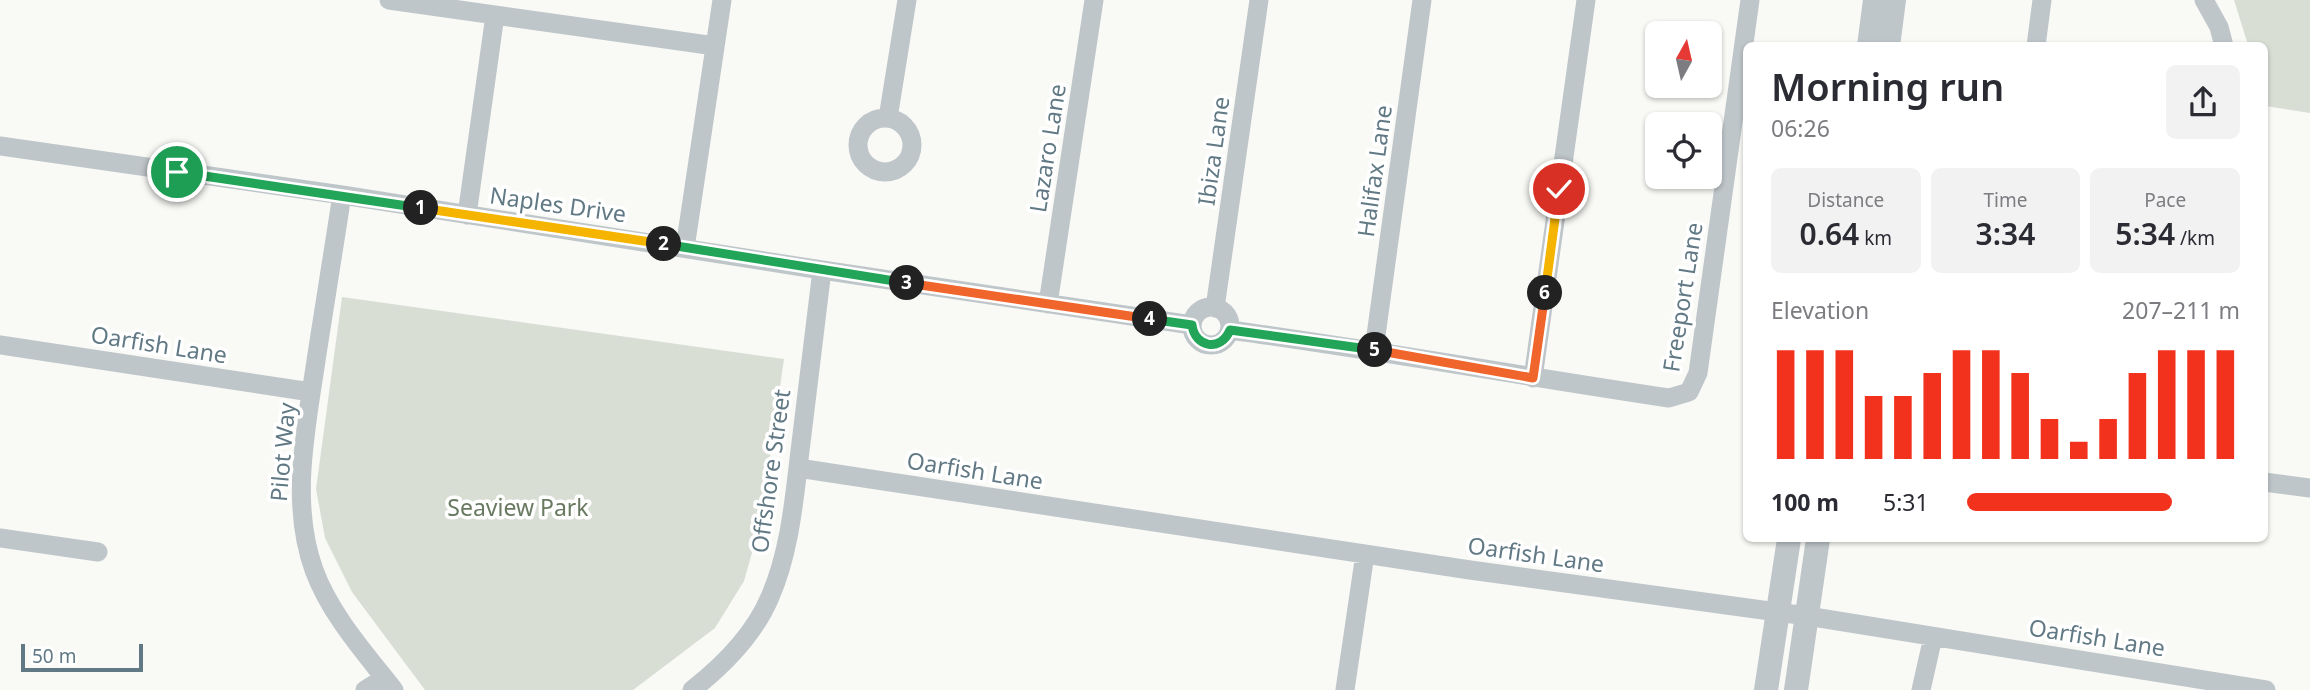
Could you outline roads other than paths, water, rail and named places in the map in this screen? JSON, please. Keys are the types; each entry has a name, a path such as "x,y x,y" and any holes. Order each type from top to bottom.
{"street":[{"path":"389,0 715,46"},
{"path":"685,247 722,0"},
{"path":"888,118 907,0"},
{"name":"Lazaro Lane","path":"1048,304 1094,0"},
{"name":"Ibiza Lane","path":"1215,308 1259,0"},
{"name":"Halifax Lane","path":"1374,350 1422,0"},
{"path":"1230,330 1374,350 1533,378 1586,0"},
{"name":"Freeport Lane","path":"1743,42 1749,0"},
{"path":"1870,42 1875,0"},
{"path":"1889,42 1894,0"},
{"path":"2037,42 2042,0"},
{"path":"2204,0 2219,27 2223,42"},
{"path":"467,215 495,15"},
{"name":"Freeport Lane","path":"1533,378 1669,398 1689,393 1698,373 1743,44"},
{"name":"Naples Drive","path":"0,146 342,195 1192,325"},
{"name":"Pilot Way","path":"342,195 300,488 302,518 307,548 326,596 389,684"},
{"name":"Offshore Street","path":"692,690 734,653 754,626 769,599 786,546 822,270"},
{"path":"1215,308 1225,314 1230,330 1223,341 1212,345 1205,344 1195,337 1192,325 1194,318 1203,309 1215,308"},
{"name":"Oarfish Lane","path":"0,345 312,392"},
{"name":"Oarfish Lane","path":"798,468 1365,554 1807,616 2266,690"},
{"path":"2268,483 2310,488"},
{"path":"0,538 97,552"},
{"path":"1766,690 1789,542"},
{"path":"1796,690 1818,542"},
{"path":"1345,690 1365,554"},
{"path":"1921,690 1933,637"},
{"path":"365,690 389,684"}],"park label":[{"name":"Seaview Park","path":"518,507"}]}
